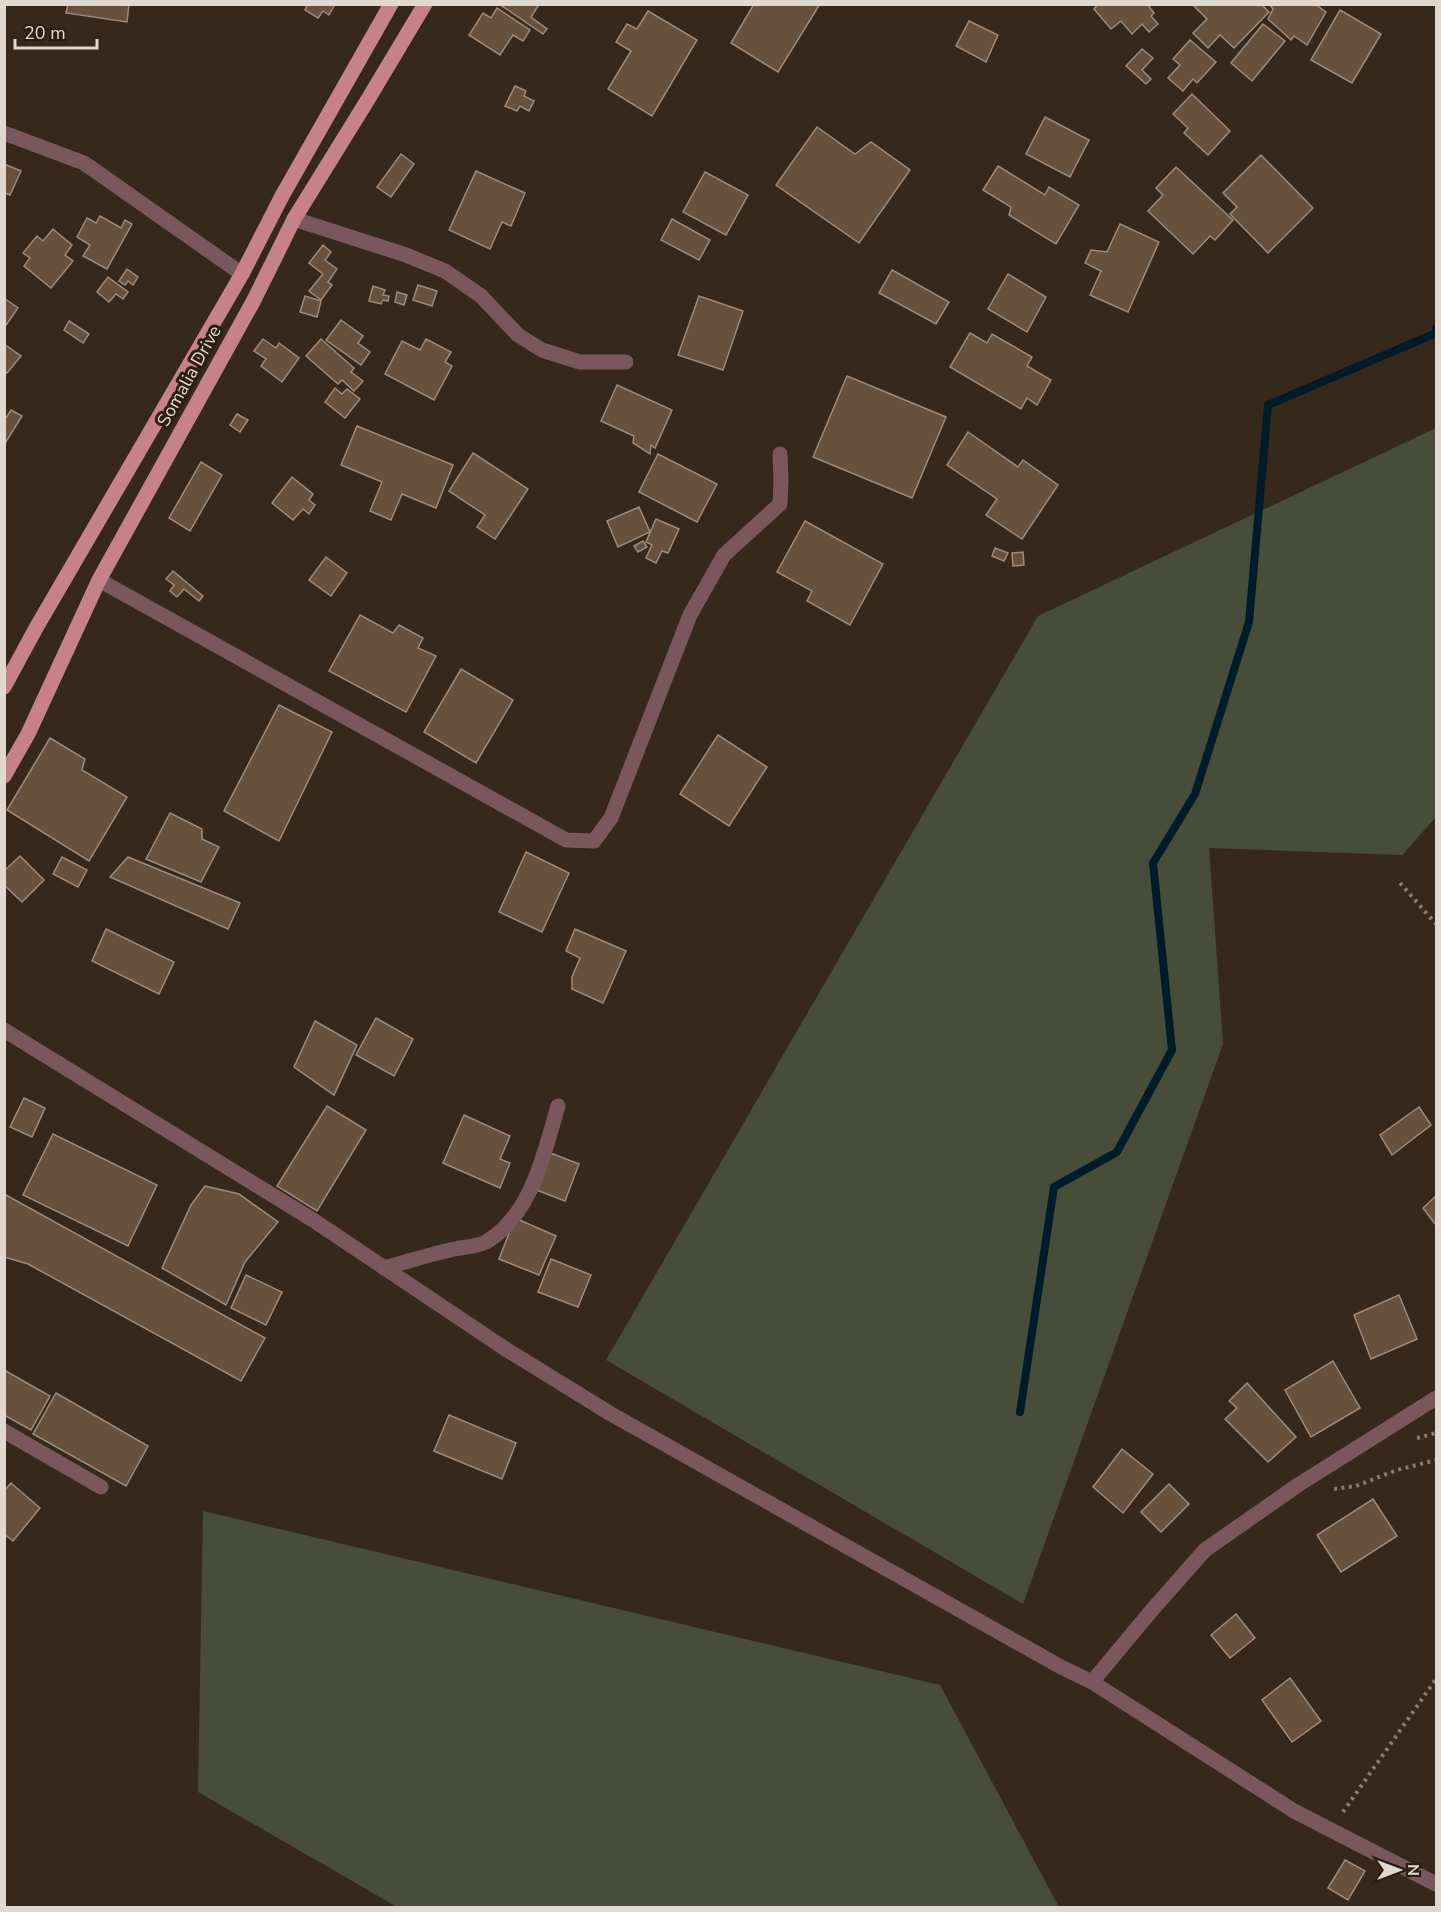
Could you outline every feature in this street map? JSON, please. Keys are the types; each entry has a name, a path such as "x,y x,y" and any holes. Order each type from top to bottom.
{"main road":[{"name":"Somalia Drive","path":"4,687 242,274 282,196 391,4"},
{"name":"Somalia Drive","path":"4,776 28,734 99,580 254,300 294,219 424,4"}],"street":[{"path":"4,134 84,163 242,274"},
{"path":"294,219 406,255 445,271 481,296 518,335 542,350 580,362 626,362"},
{"path":"99,580 566,840 594,841 611,818 690,615 711,576 724,555 780,504 780,454"},
{"path":"4,1030 313,1220 504,1348 611,1413 1061,1667 1092,1682 1294,1811 1437,1884"},
{"path":"384,1268 448,1250 485,1243 505,1227 531,1187 558,1106"},
{"path":"1092,1682 1205,1550 1298,1485 1437,1398"},
{"path":"4,1431 101,1487"}],"path":[{"path":"1400,883 1437,924"},
{"path":"1329,1491 1356,1486 1397,1470 1437,1460"},
{"path":"1331,1830 1437,1679"}],"green space":[{"path":"1436,428 1436,817 1402,855 1209,848 1223,1044 1023,1604 606,1360 1038,616"},
{"path":"203,1511 940,1685 1059,1907 397,1907 198,1792"}],"building":[{"path":"68,4 129,4 127,22 66,13"},
{"path":"308,4 332,4 334,6 329,15 323,11 318,18 305,10"},
{"path":"502,4 536,4 538,6 531,17 547,29 543,34"},
{"path":"754,4 820,4 778,72 731,43"},
{"path":"1098,4 1147,4 1154,13 1151,16 1158,24 1149,32 1142,24 1132,34 1121,21 1111,29 1094,9"},
{"path":"1192,4 1261,4 1269,12 1234,48 1220,35 1208,48 1193,33 1207,19"},
{"path":"1269,4 1315,4 1326,12 1307,45 1294,36 1291,40 1268,19 1273,9"},
{"path":"497,8 530,30 523,41 513,35 500,55 469,35 483,13 491,18"},
{"path":"1340,10 1381,34 1352,83 1311,60"},
{"path":"648,11 697,40 652,116 608,89 631,51 616,42 627,24 637,29"},
{"path":"969,21 998,35 986,62 956,46"},
{"path":"1263,24 1285,41 1252,81 1231,63"},
{"path":"1190,40 1216,62 1197,83 1193,79 1183,91 1168,78 1180,65 1173,59"},
{"path":"1142,49 1153,58 1142,70 1151,79 1146,84 1126,66"},
{"path":"515,86 526,91 524,96 534,101 529,111 520,106 517,111 505,106"},
{"path":"1192,94 1230,131 1208,155 1184,133 1188,128 1173,114"},
{"path":"1045,117 1089,140 1070,177 1026,154"},
{"path":"817,127 855,154 871,142 910,170 859,243 776,185"},
{"path":"401,154 414,164 391,197 377,187"},
{"path":"1261,155 1313,208 1268,253 1230,214 1237,207 1223,193"},
{"path":"4,164 21,171 10,195 4,193"},
{"path":"998,166 1045,195 1049,187 1079,205 1056,244 1009,215 1011,207 983,190"},
{"path":"1176,167 1233,220 1215,240 1210,236 1193,254 1148,211 1163,195 1156,188"},
{"path":"476,171 525,193 511,226 502,222 490,249 449,230"},
{"path":"705,172 748,195 726,235 683,212"},
{"path":"100,216 121,228 125,220 132,224 107,269 83,256 90,245 77,237 87,218 96,223"},
{"path":"672,219 710,240 699,260 661,240"},
{"path":"1120,224 1159,242 1128,312 1090,295 1101,271 1085,263 1091,250 1107,252"},
{"path":"53,229 72,245 65,255 73,261 51,288 24,266 30,258 23,253 37,236 43,241"},
{"path":"323,245 331,252 325,260 337,269 328,282 332,285 321,300 309,291 323,274 309,263"},
{"path":"127,269 138,277 133,285 128,281 125,285 119,281"},
{"path":"892,270 949,302 936,324 879,293"},
{"path":"1008,274 1046,297 1027,332 988,309"},
{"path":"108,277 128,292 123,299 116,294 109,302 97,292"},
{"path":"418,285 437,291 432,306 413,300"},
{"path":"373,286 385,290 383,295 389,296 388,301 383,300 381,304 369,301"},
{"path":"397,292 407,295 404,305 395,302"},
{"path":"305,296 321,301 317,317 300,312"},
{"path":"699,296 743,311 723,370 678,355"},
{"path":"4,298 18,308 4,328"},
{"path":"341,320 363,336 358,343 370,352 361,365 326,340"},
{"path":"69,321 89,334 83,343 64,330"},
{"path":"970,333 987,343 992,334 1032,357 1027,366 1051,380 1037,405 1027,398 1021,409 950,367"},
{"path":"263,339 276,348 279,343 299,358 282,382 261,366 266,359 254,351"},
{"path":"321,339 354,368 351,372 363,381 354,391 342,380 338,384 306,356"},
{"path":"426,339 451,352 445,362 452,366 434,400 385,374 402,341 420,350"},
{"path":"4,344 21,356 7,373 4,371"},
{"path":"847,376 946,417 912,498 813,457"},
{"path":"617,385 672,410 655,448 651,445 650,454 633,443 634,436 601,421"},
{"path":"335,388 342,394 347,389 360,399 345,418 325,402"},
{"path":"11,410 22,416 4,445 4,421"},
{"path":"237,414 248,420 240,432 230,425"},
{"path":"357,426 453,465 436,508 402,494 391,520 370,511 382,482 341,465"},
{"path":"968,432 1018,467 1023,460 1058,485 1022,539 986,515 997,499 947,465"},
{"path":"473,453 528,489 495,539 477,527 485,515 449,491"},
{"path":"658,454 717,484 697,522 639,492"},
{"path":"201,462 222,475 190,531 169,518"},
{"path":"292,477 313,494 309,500 315,505 309,514 303,509 293,520 272,503"},
{"path":"639,507 650,532 618,547 607,521"},
{"path":"656,519 679,529 668,553 662,551 656,563 646,558 652,545 646,542"},
{"path":"805,521 883,564 850,625 807,601 812,591 777,572"},
{"path":"643,541 647,547 638,552 634,546"},
{"path":"995,548 1008,553 1004,561 992,556"},
{"path":"1023,552 1024,565 1013,566 1012,553"},
{"path":"326,557 347,573 331,596 309,580"},
{"path":"173,571 203,596 199,601 184,589 177,597 170,591 174,585 166,579"},
{"path":"360,615 393,633 399,625 423,638 418,648 436,656 406,712 329,671"},
{"path":"461,669 513,700 476,763 424,732"},
{"path":"279,705 332,732 279,841 224,811"},
{"path":"718,735 767,767 729,826 680,794"},
{"path":"50,738 85,759 82,770 127,797 89,861 7,810"},
{"path":"170,813 202,829 202,839 219,847 201,882 146,859"},
{"path":"526,852 569,873 542,932 499,912"},
{"path":"20,856 44,880 22,902 4,885 4,871"},
{"path":"62,857 87,870 78,887 53,874"},
{"path":"128,857 240,903 228,929 110,877"},
{"path":"106,929 174,962 159,994 92,961"},
{"path":"575,929 626,951 603,1003 572,989 572,977 580,958 566,951"},
{"path":"376,1018 413,1039 394,1076 356,1055"},
{"path":"315,1021 357,1045 334,1095 294,1067"},
{"path":"24,1098 45,1108 32,1137 10,1127"},
{"path":"327,1106 366,1130 317,1211 277,1186"},
{"path":"1419,1107 1431,1125 1392,1155 1380,1135"},
{"path":"464,1115 510,1136 500,1159 510,1163 500,1188 443,1163"},
{"path":"53,1134 157,1185 128,1246 23,1195"},
{"path":"548,1152 579,1164 565,1201 534,1189"},
{"path":"205,1186 239,1194 278,1222 245,1262 226,1305 162,1268 191,1205"},
{"path":"4,1194 265,1338 241,1381 28,1264 4,1257"},
{"path":"1436,1196 1436,1225 1423,1208"},
{"path":"515,1218 556,1236 539,1275 499,1259"},
{"path":"551,1259 591,1275 578,1307 538,1292"},
{"path":"246,1275 282,1292 266,1325 231,1308"},
{"path":"1399,1295 1417,1339 1371,1359 1354,1315"},
{"path":"1333,1361 1360,1408 1311,1437 1285,1390"},
{"path":"4,1370 50,1396 31,1430 4,1415"},
{"path":"1247,1383 1296,1437 1268,1462 1225,1419 1237,1408 1229,1401"},
{"path":"56,1393 148,1446 126,1486 33,1434"},
{"path":"449,1415 516,1443 502,1479 434,1451"},
{"path":"1122,1449 1153,1474 1123,1513 1093,1487"},
{"path":"11,1483 40,1508 13,1541 4,1534 4,1491"},
{"path":"1169,1484 1189,1504 1161,1532 1141,1512"},
{"path":"1373,1499 1397,1536 1341,1572 1317,1535"},
{"path":"1236,1614 1255,1638 1230,1658 1211,1635"},
{"path":"1290,1678 1321,1721 1292,1742 1262,1700"},
{"path":"1345,1860 1365,1871 1348,1900 1328,1888"}],"waterway":[{"path":"1020,1412 1054,1187 1117,1152 1172,1050 1153,863 1195,794 1249,622 1268,405 1436,333 1436,328"}]}
